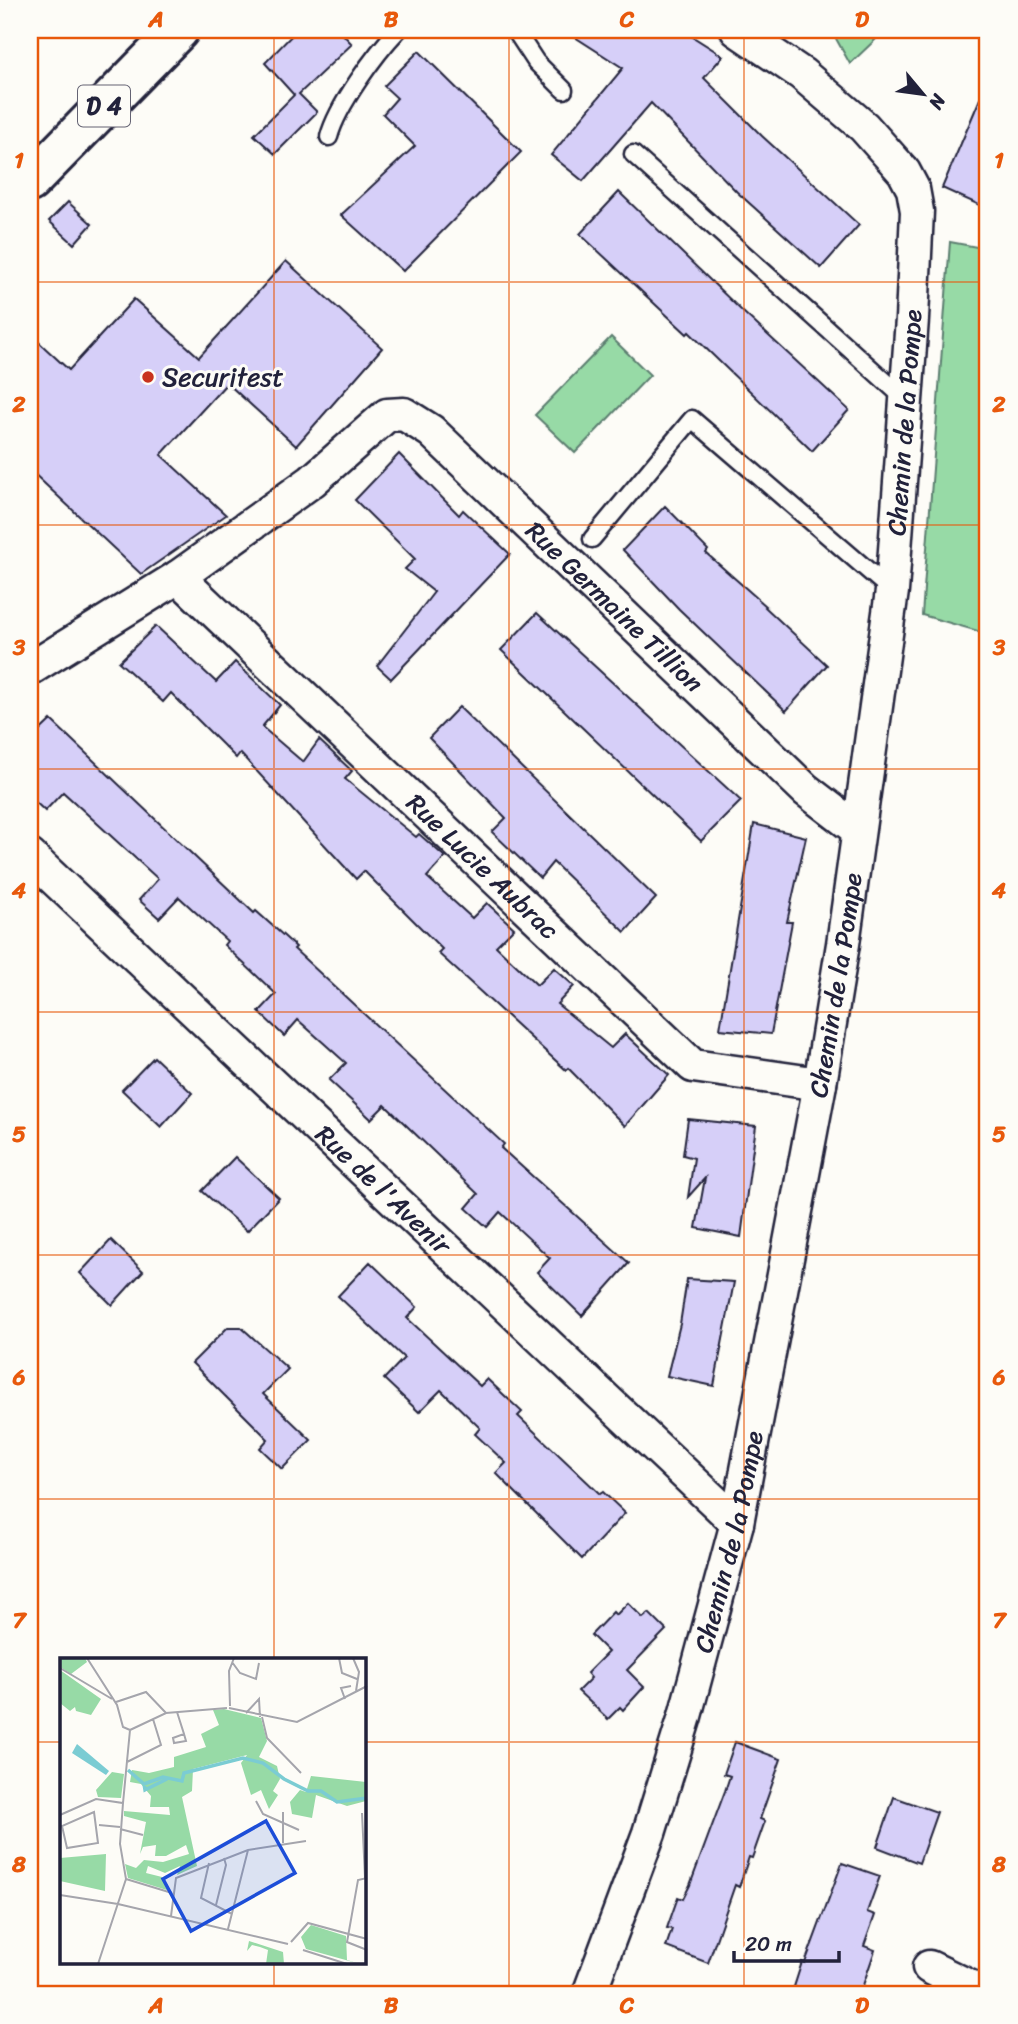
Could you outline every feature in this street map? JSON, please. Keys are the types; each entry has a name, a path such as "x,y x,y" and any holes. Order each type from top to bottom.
{"main road":[{"name":"D 4","path":"30,182 179,30"}],"street":[{"name":"Chemin de la Pompe","path":"589,1994 649,1833 688,1707 737,1523 820,1084 892,591 912,319 917,211 913,188 904,172 864,127 823,90 737,30"},
{"name":"Rue Germaine Tillion","path":"30,669 178,577 312,481 387,415 404,414 431,431 766,753 806,790 858,830"},
{"name":"Rue Lucie Aubrac","path":"178,577 694,1066 820,1084"},
{"name":"Rue de l'Avenir","path":"30,856 737,1523"},
{"path":"929,1967 985,1994"}],"lane":[{"path":"329,136 333,123 350,95 398,30"},
{"path":"515,30 536,62 564,90"},
{"path":"633,154 905,399"},
{"path":"592,539 692,419 892,591"}],"green space":[{"path":"828,30 882,30 850,64 834,35"},
{"path":"950,242 988,249 988,634 922,615"},
{"path":"611,337 650,375 575,453 535,415"}],"building":[{"path":"297,30 339,30 352,44 299,94 317,112 275,154 254,135 294,95 265,63"},
{"path":"564,30 682,30 723,56 704,78 762,136 859,225 821,268 737,192 651,103 583,181 551,155 623,68"},
{"path":"419,51 521,152 403,271 341,215 415,146 383,114 397,98 384,86"},
{"path":"988,80 988,209 942,188"},
{"path":"619,192 849,410 812,451 689,332 687,334 580,234"},
{"path":"68,202 92,224 74,244 49,221"},
{"path":"286,261 382,348 296,446 227,383 161,455 226,515 141,574 30,470 30,334 69,370 134,299 199,357"},
{"path":"399,454 459,515 463,510 510,554 391,679 377,666 434,592 405,569 415,559 355,500"},
{"path":"665,506 708,550 706,553 827,665 786,711 679,609 623,550"},
{"path":"537,613 741,801 701,841 501,650"},
{"path":"156,626 216,682 235,662 280,705 262,727 303,762 319,740 352,771 345,779 416,837 419,834 445,857 427,877 472,918 487,903 514,928 496,946 537,985 554,968 574,986 557,1004 611,1048 625,1034 669,1075 625,1126 568,1068 566,1070 438,953 442,949 364,871 356,879 240,753 236,758 171,693 163,702 119,662"},
{"path":"459,707 656,898 625,932 553,862 540,878 492,832 506,818 429,738"},
{"path":"51,720 254,913 256,911 296,947 294,949 504,1144 501,1148 629,1263 582,1316 537,1272 550,1258 500,1212 487,1227 466,1208 478,1194 385,1105 371,1119 329,1080 346,1063 298,1020 284,1036 259,1012 276,994 224,945 227,941 179,897 159,918 139,900 158,879 63,792 45,811 30,797 30,740"},
{"path":"754,824 806,837 787,922 792,922 771,1034 720,1029"},
{"path":"154,1057 192,1093 161,1127 122,1090"},
{"path":"688,1119 756,1126 741,1237 696,1228 705,1178 688,1197 694,1158 683,1155"},
{"path":"235,1157 279,1198 247,1231 202,1191"},
{"path":"111,1240 143,1271 112,1305 80,1273"},
{"path":"370,1262 417,1307 407,1318 480,1386 487,1379 522,1412 518,1416 600,1494 603,1492 625,1513 582,1559 496,1473 506,1463 475,1434 480,1428 441,1390 419,1412 384,1379 404,1358 338,1296"},
{"path":"687,1279 734,1282 714,1386 667,1376 680,1324"},
{"path":"228,1327 241,1327 288,1369 263,1394 311,1440 282,1469 260,1448 268,1439 192,1363"},
{"path":"628,1603 643,1618 649,1613 666,1630 627,1670 644,1687 623,1710 620,1707 608,1719 578,1691 591,1678 587,1673 608,1652 591,1635 613,1612 616,1615"},
{"path":"735,1742 781,1759 760,1819 765,1821 752,1858 749,1857 739,1887 735,1885 708,1963 666,1947 672,1929 667,1928 678,1897 683,1899 690,1885 725,1791 730,1776 724,1774"},
{"path":"894,1797 937,1812 919,1863 877,1847"},
{"path":"842,1863 880,1876 867,1912 875,1915 864,1946 875,1950 860,1994 814,1994 794,1987"}],"place":[{"name":"Securitest","path":"148,377"}]}
